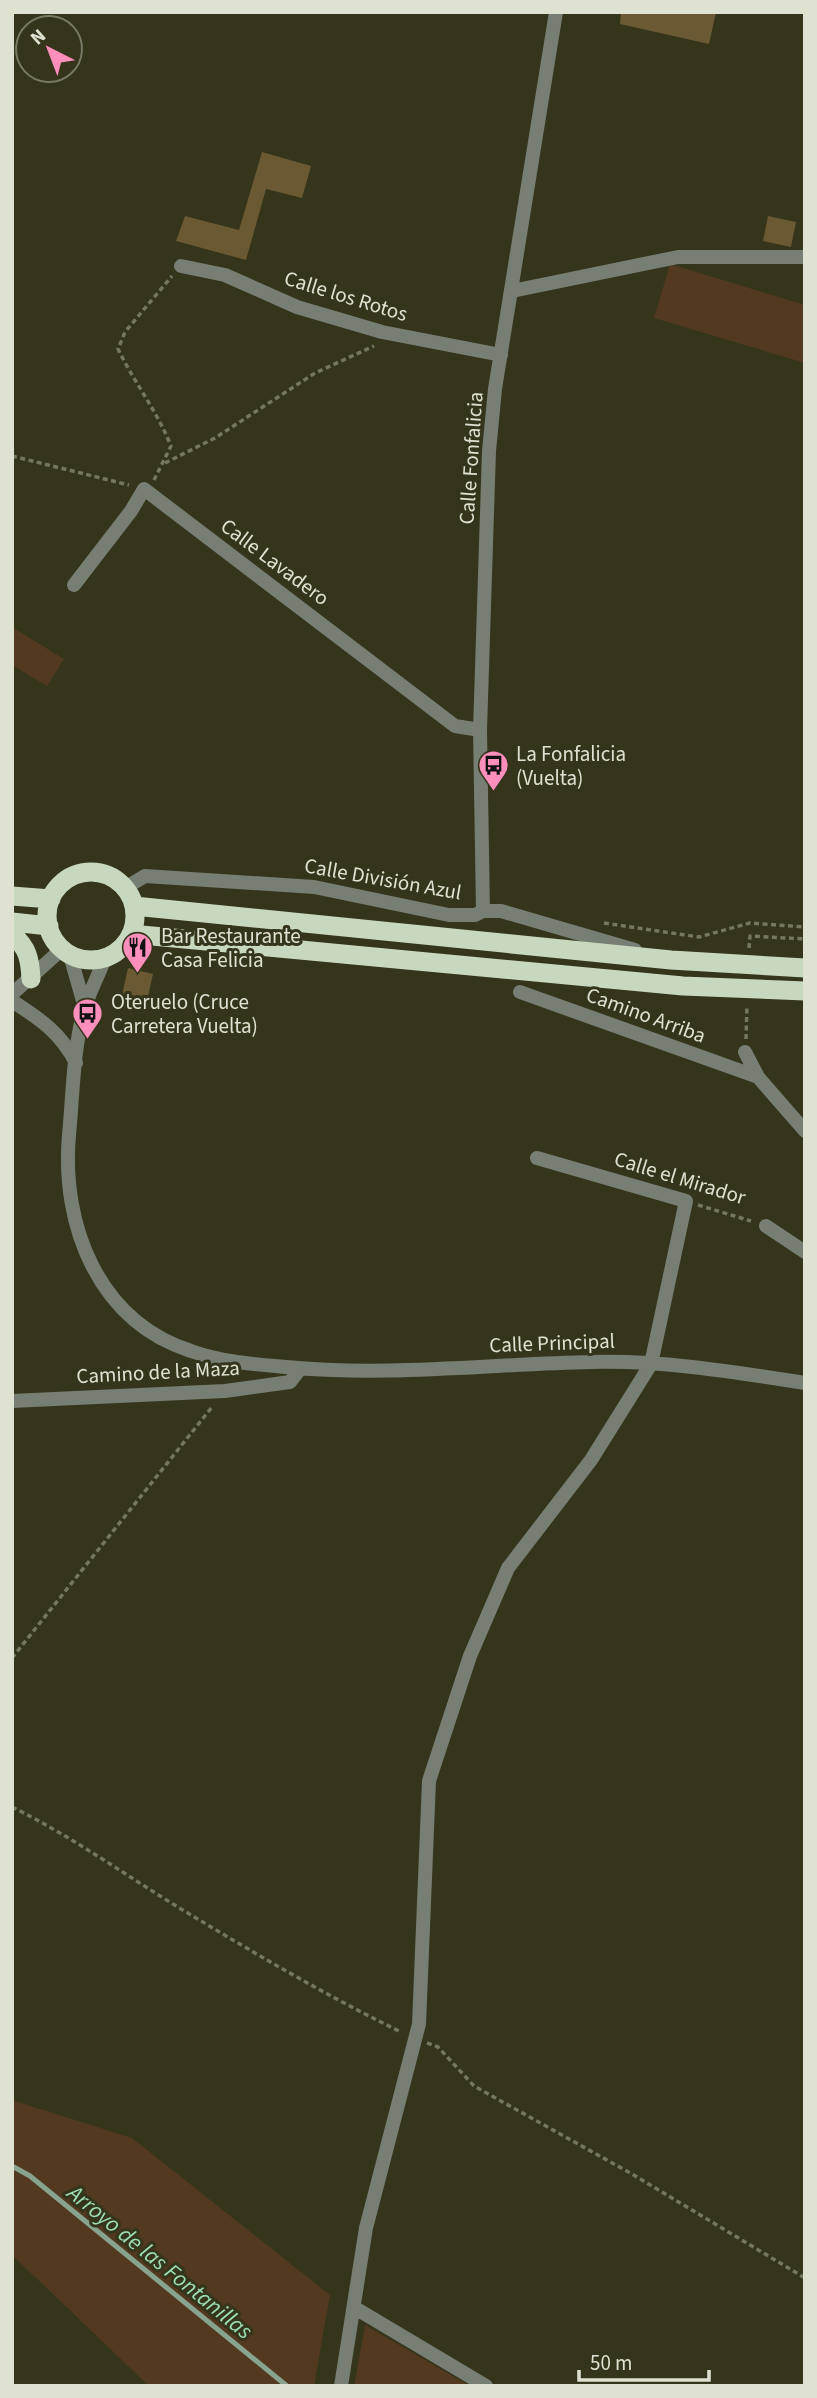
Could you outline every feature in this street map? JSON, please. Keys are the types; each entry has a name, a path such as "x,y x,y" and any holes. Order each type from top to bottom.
{"highway":[{"path":"86,873 108,876 125,888 134,906 131,934 121,949 105,958 87,960 66,952 49,926 51,900 66,881 86,873"},
{"path":"12,896 51,900"},
{"path":"134,906 671,960 805,968"},
{"path":"12,922 49,926"},
{"path":"12,934 25,946 30,961 31,979"},
{"path":"131,934 682,986 805,992"}],"street":[{"name":"Calle Fonfalicia","path":"483,911 480,730 489,451 501,355 556,12"},
{"path":"512,291 678,257 805,257"},
{"name":"Calle los Rotos","path":"181,266 225,275 297,307 402,336 501,355"},
{"path":"74,585 131,511 144,489"},
{"name":"Calle Lavadero","path":"144,489 455,726 480,730"},
{"name":"Calle División Azul","path":"125,888 145,876 285,884 359,895 449,915 501,911 671,960"},
{"path":"12,995 66,952 85,1008"},
{"path":"85,1008 105,958"},
{"name":"Camino Arriba","path":"520,992 758,1077"},
{"path":"12,1002 46,1023 66,1043 76,1063"},
{"name":"Calle Principal","path":"85,1008 76,1063 67,1183 78,1238 103,1284 136,1319 155,1334 188,1351 240,1363 300,1369 421,1371 591,1362 651,1364 805,1383"},
{"path":"745,1052 758,1077 805,1131"},
{"name":"Calle el Mirador","path":"537,1158 686,1201"},
{"path":"341,2386 366,2228 419,2024 429,1781 470,1656 508,1568 591,1460 651,1364 686,1201"},
{"name":"Calle el Mirador","path":"766,1226 805,1252"},
{"name":"Camino de la Maza","path":"12,1401 225,1391 290,1381 300,1369"},
{"path":"355,2308 486,2386"}],"path":[{"path":"12,456 144,489 159,475 171,446 157,412 131,376 118,349 125,332 181,266"},
{"path":"163,464 215,438 315,373 402,336"},
{"path":"594,922 699,937 750,923 805,927"},
{"path":"750,936 805,939"},
{"name":"Calle el Mirador","path":"686,1201 766,1226"},
{"path":"12,1658 225,1391"}],"shaded area":[{"path":"670,264 805,305 805,363 654,318"},
{"path":"12,627 64,659 47,686 12,665"},
{"path":"12,2100 132,2138 330,2295 314,2386 149,2386 12,2255"},
{"path":"365,2325 470,2386 354,2386"}],"building":[{"path":"621,12 716,12 709,44 620,24"},
{"path":"262,152 311,166 302,198 266,189 246,260 176,241 185,216 239,230"},
{"path":"768,216 796,222 791,247 763,241"},
{"path":"128,968 153,974 145,1010 120,1004"}],"waterway":[{"name":"Arroyo de las Fontanillas","path":"12,2166 30,2176 287,2386"}],"place":[{"name":"La Fonfalicia (Vuelta)","path":"493,793"},
{"name":"Bar Restaurante Casa Felicia","path":"138,975"},
{"name":"Oteruelo (Cruce Carretera Vuelta)","path":"88,1041"}]}
